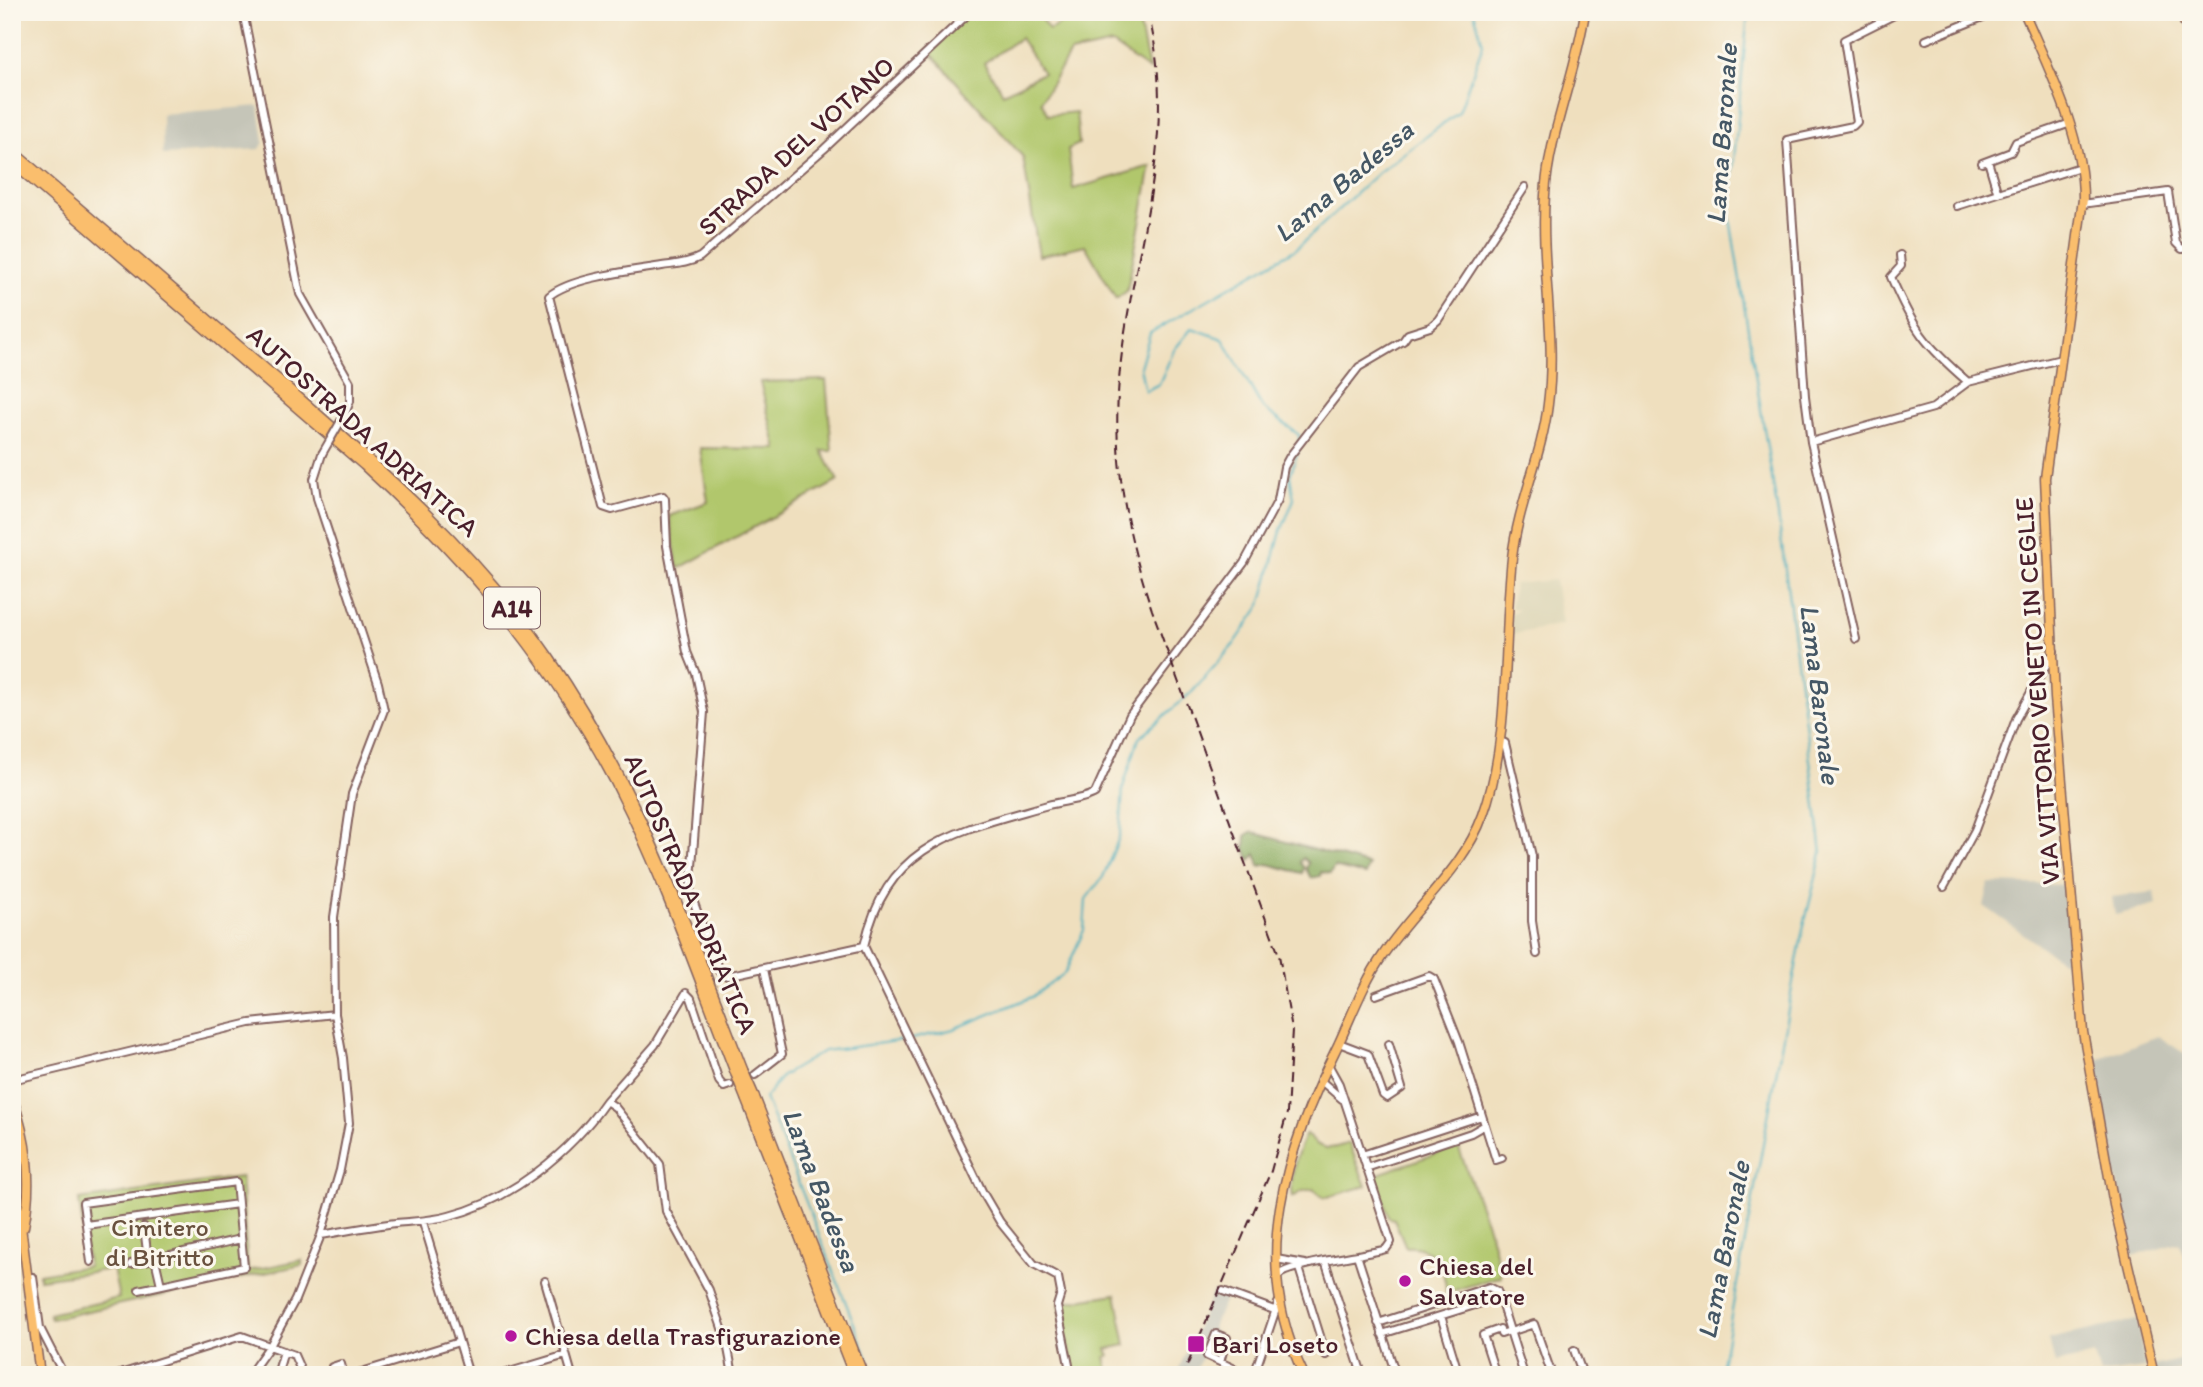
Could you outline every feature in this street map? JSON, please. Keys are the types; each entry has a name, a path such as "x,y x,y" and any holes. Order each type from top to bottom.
{"highway":[{"name":"A14","path":"12,145 58,191"},
{"name":"AUTOSTRADA ADRIATICA","path":"12,151 394,481 459,545 523,621 588,718 636,807 854,1362 863,1375"},
{"name":"AUTOSTRADA ADRIATICA","path":"12,162 364,465 451,548 496,600 559,687 631,814 740,1072"},
{"name":"A14","path":"12,169 94,233"},
{"name":"AUTOSTRADA ADRIATICA","path":"854,1362 854,1375"}],"main road":[{"path":"1304,1375 1276,1306 1281,1259 1277,1244 1286,1175 1312,1096 1382,956 1451,870 1477,830 1488,802 1500,741 1506,620 1516,533 1542,437 1552,368 1544,217 1548,170 1585,12"},
{"name":"VIA VITTORIO VENETO IN CEGLIE","path":"2024,12 2068,124 2080,167 2082,204 2045,478 2058,741 2082,1032 2114,1205 2153,1374"},
{"path":"2180,12 2191,39"},
{"path":"12,1096 24,1131 29,1171 22,1237"},
{"path":"29,1171 20,1163 13,1165 37,1328 40,1375"}],"street":[{"path":"243,12 300,294 350,382 351,401 322,454 314,479 317,498 378,683 384,710 352,794 334,916 334,1014 343,1058 349,1124 340,1170 321,1235 295,1300 271,1344 249,1375"},
{"name":"STRADA DEL VOTANO","path":"764,969 722,975 691,899 690,863 704,712 696,674 687,652 667,546 665,499 663,496 612,510 603,507 549,296 579,284 629,271 684,264 699,257 833,141 970,12"},
{"path":"1856,639 1811,442 1805,396 1787,139 1853,126 1857,122 1844,40 1900,12"},
{"path":"1926,40 1995,12"},
{"path":"1997,191 1985,162 2011,152 2016,142 2068,124"},
{"path":"1956,206 2080,167"},
{"path":"1071,1375 1057,1306 1061,1293 1058,1277 1034,1264 1000,1222 983,1193 864,946 868,927 887,884 905,863 962,830 1095,793 1129,715 1244,564 1278,500 1290,456 1359,368 1403,341 1408,334 1430,327 1438,320 1525,187"},
{"path":"2082,204 2168,192 2176,243 2182,249 2191,248"},
{"path":"1900,255 1901,266 1891,277 1908,315 1928,347 1968,383"},
{"path":"1811,442 1933,408 1968,383 2061,359"},
{"path":"1944,887 1978,823 2017,719 2054,651"},
{"path":"1500,741 1505,743 1532,856 1532,921 1537,954"},
{"path":"755,1075 782,1054 764,969 864,946"},
{"path":"1376,995 1429,976 1434,979 1459,1042 1496,1160 1502,1158"},
{"path":"321,1235 394,1223 424,1222 497,1198 572,1144 655,1045 685,993 691,998 719,1081 724,1087 730,1086"},
{"path":"12,1080 250,1023 334,1014"},
{"path":"1339,1043 1367,1054 1383,1095 1387,1098 1402,1088 1389,1044"},
{"path":"1277,1279 1286,1270 1390,1246 1391,1237 1339,1083 1328,1064"},
{"path":"1321,1079 1339,1083"},
{"path":"1321,1079 1343,1100"},
{"path":"1312,1096 1332,1089"},
{"path":"606,1101 615,1107 660,1164 666,1211 709,1290 727,1343 733,1375"},
{"path":"1362,1155 1482,1116"},
{"path":"1366,1167 1471,1133 1485,1125"},
{"path":"91,1262 83,1203 236,1182 244,1267 139,1290"},
{"path":"86,1225 238,1203"},
{"path":"424,1222 469,1375"},
{"path":"144,1227 161,1285"},
{"path":"131,1264 241,1239"},
{"path":"1357,1255 1396,1375"},
{"path":"1281,1259 1310,1264"},
{"path":"1281,1259 1286,1270"},
{"path":"1325,1261 1360,1368"},
{"path":"1299,1268 1326,1355"},
{"path":"545,1281 572,1375"},
{"path":"1378,1323 1489,1287 1497,1291 1524,1375"},
{"path":"1382,1334 1493,1299 1497,1291"},
{"path":"1223,1292 1276,1306 1254,1375"},
{"path":"1441,1316 1460,1375"},
{"path":"1496,1375 1483,1335 1500,1329 1501,1334 1534,1324 1552,1375"},
{"path":"37,1328 64,1375"},
{"path":"1220,1362 1227,1338 1216,1334 1207,1356 1248,1375"},
{"path":"117,1375 242,1336 271,1344 296,1357 303,1375"},
{"path":"352,1375 460,1342"},
{"path":"1211,1345 1224,1349"},
{"path":"1574,1350 1583,1375"},
{"path":"277,1375 284,1351"},
{"path":"500,1375 566,1355"},
{"path":"334,1375 332,1367 341,1364 344,1375"}],"shaded area":[{"path":"259,106 264,142 260,149 163,155 162,114"},
{"path":"1555,580 1562,624 1510,635 1511,613 1518,610 1511,607 1514,584"},
{"path":"1989,883 2066,885 2071,960 2062,961 1984,906"},
{"path":"2155,892 2157,905 2115,915 2112,897"},
{"path":"2158,1036 2191,1058 2191,1263 2187,1265 2179,1243 2132,1256 2092,1061"},
{"path":"1213,1291 1226,1297 1212,1329 1215,1331 1193,1375 1176,1375"},
{"path":"2137,1320 2145,1368 2100,1374 2094,1355 2055,1364 2049,1339"},
{"path":"271,1350 279,1353 272,1375 253,1375"},
{"path":"2191,1357 2191,1367 2156,1375 2154,1366"}],"green space":[{"path":"969,12 1036,12 1049,30 1063,22 1059,12 1137,12 1149,70 1112,44 1070,53 1041,101 1048,115 1076,112 1079,144 1068,149 1073,189 1151,166 1127,291 1116,299 1085,245 1039,256 1023,157 928,50","holes":["1020,38 1043,73 1003,93 984,63"]},
{"path":"826,380 832,451 822,451 838,481 678,569 669,516 708,502 700,448 777,449 760,382"},
{"path":"1251,832 1368,865 1365,875 1334,867 1330,874 1321,872 1320,876 1311,878 1306,869 1308,863 1303,858 1300,862 1304,868 1302,873 1268,864 1260,866 1256,854 1250,860 1245,849 1246,835"},
{"path":"1306,1134 1316,1144 1325,1148 1349,1143 1366,1186 1324,1198 1313,1189 1293,1197 1295,1165"},
{"path":"1458,1146 1490,1233 1501,1276 1446,1293 1444,1275 1431,1254 1415,1247 1406,1247 1394,1219 1389,1218 1375,1175"},
{"name":"Cimitero di Bitritto","path":"241,1177 248,1271 302,1260 302,1265 51,1319 49,1314 119,1298 113,1269 39,1279 39,1274 88,1266 79,1200"},
{"path":"1116,1294 1126,1345 1107,1349 1109,1356 1105,1357 1109,1375 1074,1375 1059,1303"}],"waterway":[{"name":"Lama Badessa","path":"1299,441 1299,435 1262,407 1223,339 1192,328 1174,350 1159,384 1145,391 1140,367 1150,333 1296,249 1379,172 1459,112 1483,44 1474,12"},
{"name":"Lama Baronale","path":"1720,1375 1803,929 1822,853 1778,515 1729,212 1748,12"},
{"name":"Lama Badessa","path":"863,1364 868,1359 765,1098 782,1076 824,1051 912,1039 954,1029 1032,997 1065,973 1084,930 1086,899 1103,877 1120,835 1123,787 1139,738 1193,691 1235,643 1261,605 1281,531 1294,499 1290,476 1299,447"}],"railway":[{"path":"1148,12 1157,61 1159,108 1150,198 1119,380 1118,439 1124,497 1135,554 1152,610 1279,955 1292,1030 1287,1113 1271,1171 1183,1375"}],"place":[{"name":"Chiesa del Salvatore","path":"1405,1281"},
{"name":"Chiesa della Trasfigurazione","path":"511,1336"},
{"name":"Bari Loseto","path":"1196,1344"}]}
